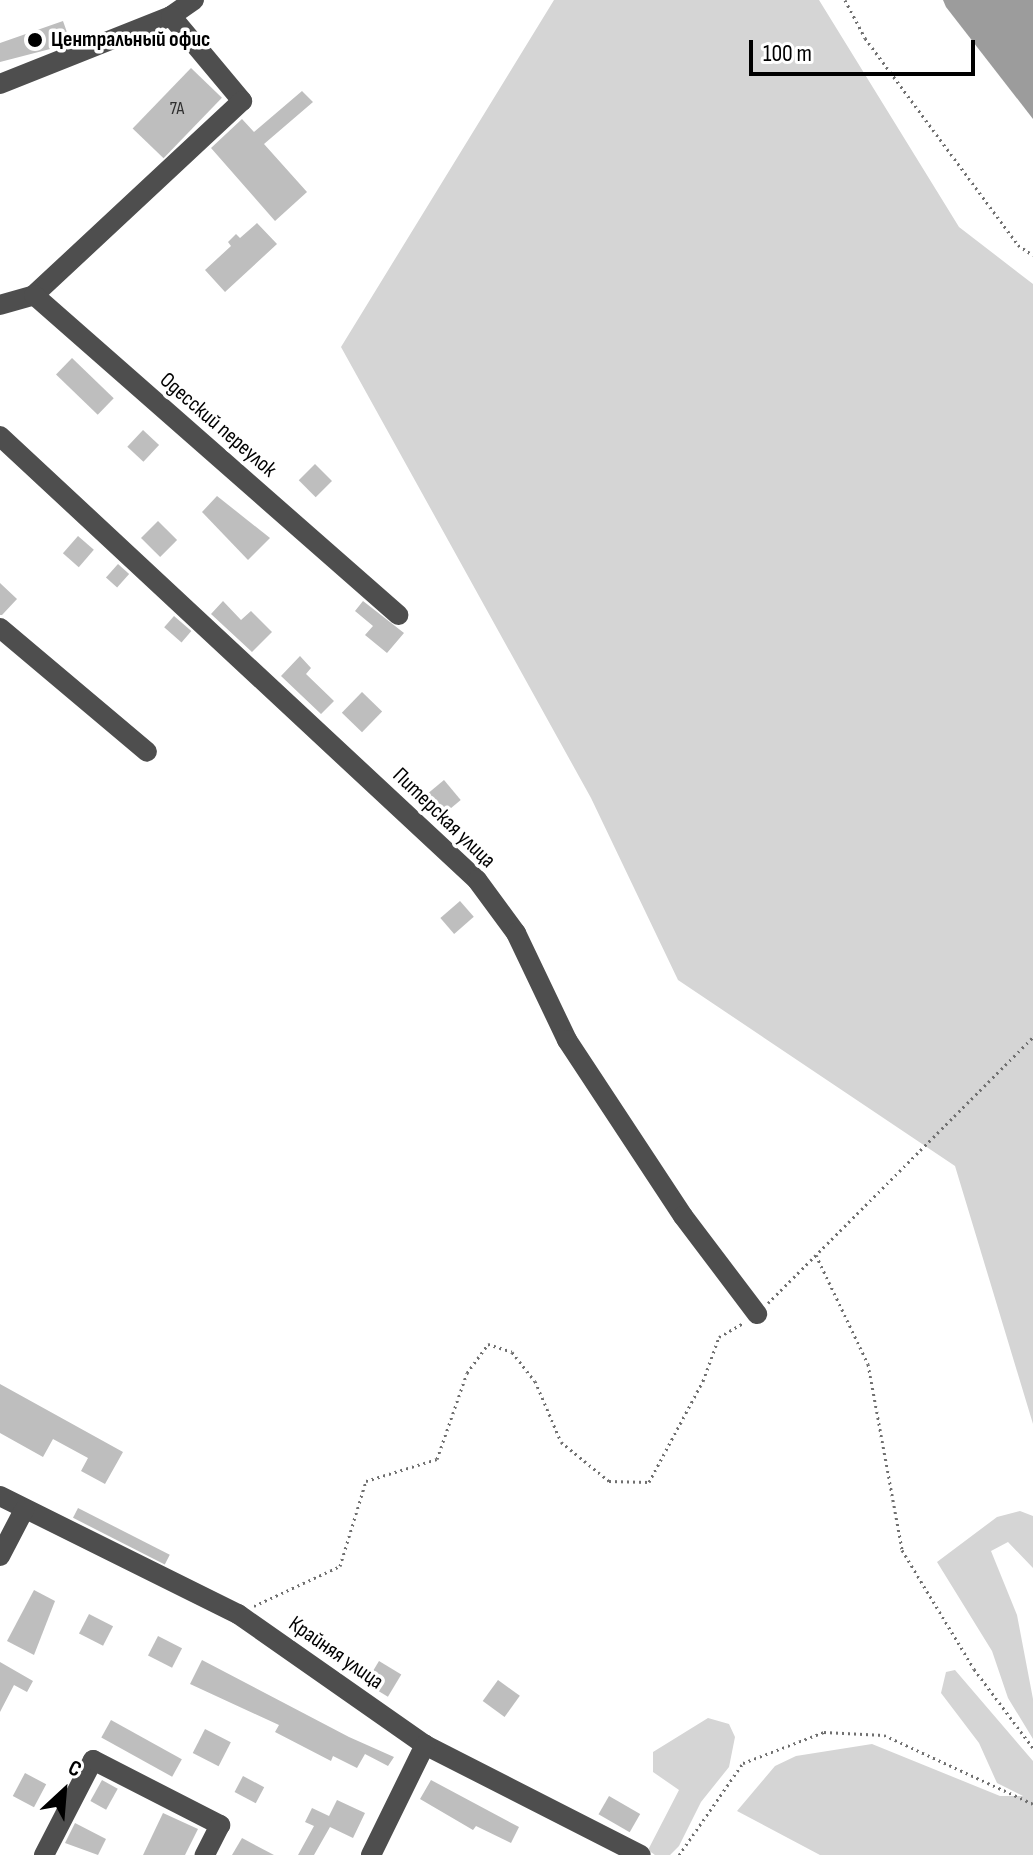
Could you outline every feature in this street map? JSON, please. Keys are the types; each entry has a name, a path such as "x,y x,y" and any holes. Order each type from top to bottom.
{"street":[{"path":"0,84 171,16 194,0"},
{"path":"0,305 34,295 242,101 171,16"},
{"name":"Одесский переулок","path":"34,295 398,615"},
{"name":"Питерская улица","path":"0,436 477,880 516,933 567,1040 683,1216 757,1314"},
{"path":"0,628 147,752"},
{"name":"Крайняя улица","path":"0,1496 238,1614 425,1745 641,1855"},
{"path":"0,1556 24,1510"},
{"path":"371,1855 425,1745"},
{"path":"44,1855 93,1760 220,1825 205,1855"}],"path":[{"path":"845,0 865,38 1009,233 1033,255"},
{"path":"238,1614 340,1566 366,1481 437,1459 467,1373 488,1344 512,1352 535,1381 561,1442 609,1481 649,1482 674,1440 719,1337 757,1314 1033,1037"},
{"path":"816,1254 868,1364 902,1550 974,1669 1033,1748"},
{"path":"679,1855 743,1763 824,1732 884,1735 1033,1804"}],"shaded area":[{"path":"554,0 819,0 959,227 1033,284 1033,1424 955,1166 678,980 591,798 341,347"},
{"path":"943,0 1033,0 1033,119 946,7"},
{"path":"1020,1511 1033,1516 1033,1568 1008,1542 991,1551 1017,1615 1033,1699 1033,1739 1008,1698 992,1651 937,1562 997,1517"},
{"path":"955,1670 1033,1761 1033,1855 820,1855 737,1811 775,1766 796,1756 872,1744 1000,1796 1023,1796 997,1783 979,1743 941,1693 946,1672"},
{"path":"708,1718 729,1724 735,1737 729,1767 701,1802 679,1846 670,1855 655,1855 648,1850 679,1790 653,1772 653,1752"}],"building":[{"name":"Центральный офис","path":"63,21 69,38 53,44 54,48 0,62 0,43"},
{"path":"191,68 222,98 164,158 133,128"},
{"path":"302,91 313,102 264,144 307,192 275,221 211,148 242,119 254,132"},
{"path":"257,223 277,244 225,292 205,270 231,246 228,242 236,234 240,238"},
{"path":"72,358 114,398 98,415 56,375"},
{"path":"143,430 159,445 143,462 127,447"},
{"path":"315,464 332,481 316,497 299,480"},
{"path":"217,496 270,538 248,560 202,512"},
{"path":"158,521 177,540 160,557 141,538"},
{"path":"78,536 94,550 79,567 63,553"},
{"path":"118,564 129,574 117,587 106,577"},
{"path":"0,583 17,599 2,615 0,615"},
{"path":"223,601 241,620 251,611 272,632 252,652 211,614"},
{"path":"363,601 404,633 387,653 365,635 373,626 355,611"},
{"path":"174,616 191,631 182,642 164,627"},
{"path":"300,656 311,668 306,674 334,701 321,714 281,676"},
{"path":"362,692 382,711 362,732 342,713"},
{"path":"444,780 461,800 440,817 423,797"},
{"path":"460,901 474,917 454,934 440,918"},
{"path":"0,1384 123,1452 105,1484 81,1471 88,1458 53,1439 43,1457 0,1433"},
{"path":"78,1508 170,1555 165,1565 73,1518"},
{"path":"34,1590 55,1601 34,1655 7,1641"},
{"path":"89,1614 113,1626 103,1646 79,1634"},
{"path":"158,1636 182,1648 172,1668 148,1656"},
{"path":"202,1660 349,1737 394,1757 388,1766 365,1754 357,1768 333,1756 331,1761 275,1732 279,1725 190,1684"},
{"path":"379,1661 401,1674 388,1697 366,1683"},
{"path":"0,1662 33,1681 27,1692 14,1685 0,1712"},
{"path":"498,1680 520,1696 505,1717 483,1701"},
{"path":"111,1720 182,1759 172,1777 101,1737"},
{"path":"205,1729 231,1742 219,1766 193,1753"},
{"path":"25,1773 46,1784 34,1807 13,1796"},
{"path":"243,1776 264,1787 256,1803 235,1792"},
{"path":"102,1780 118,1789 106,1810 90,1801"},
{"path":"431,1780 519,1827 511,1843 476,1826 473,1830 420,1799"},
{"path":"609,1796 640,1814 630,1832 598,1814"},
{"path":"337,1800 365,1813 353,1838 330,1827 314,1855 298,1855 314,1826 305,1822 312,1808 329,1816"},
{"path":"163,1813 198,1829 185,1855 143,1855"},
{"path":"75,1823 106,1839 98,1855 65,1843"},
{"path":"242,1838 274,1855 232,1855"}],"place":[{"name":"Центральный офис","path":"35,40"}]}
